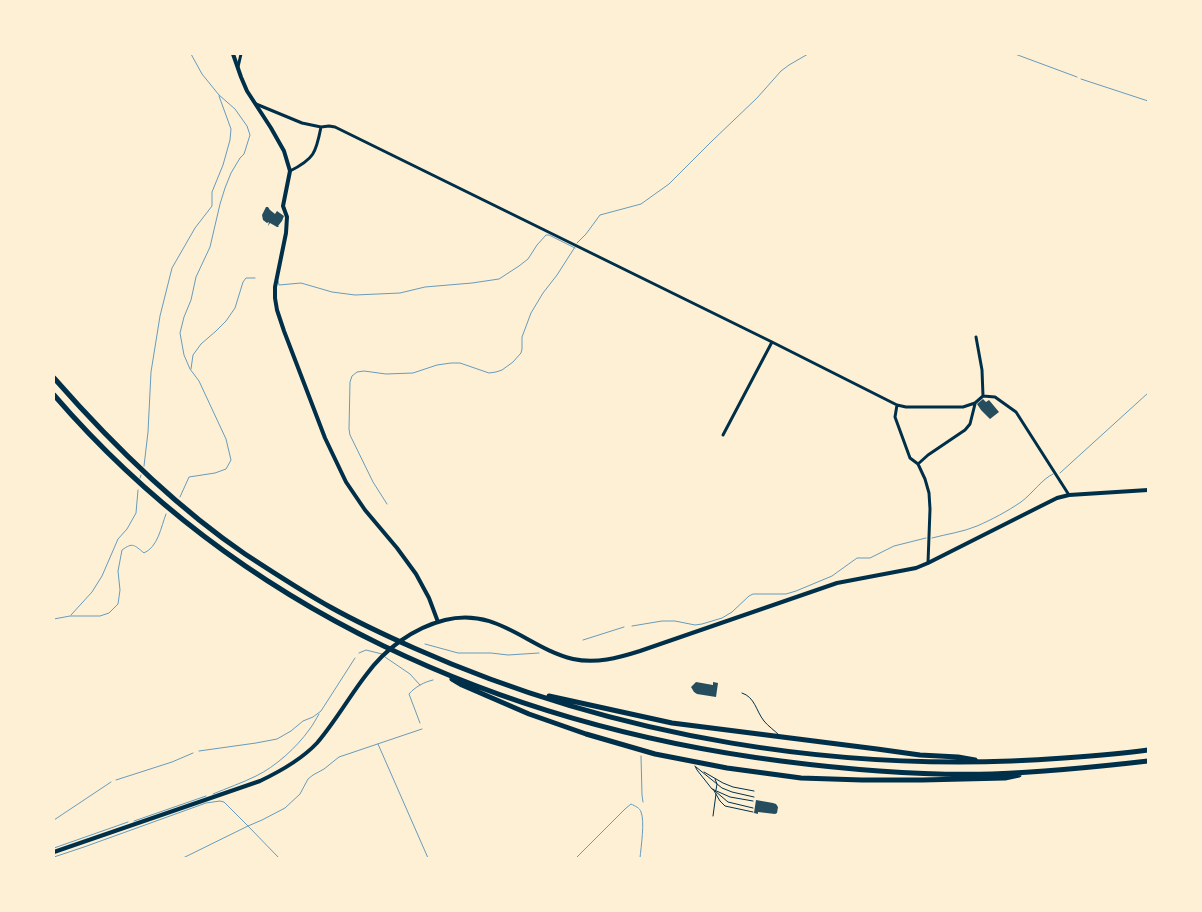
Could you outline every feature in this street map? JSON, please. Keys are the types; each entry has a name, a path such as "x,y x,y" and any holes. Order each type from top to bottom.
{"highway":[{"path":"54,378 111,440 142,470 200,520 243,552 332,608 379,632 450,664 519,689 564,704 653,728 753,747 857,758 941,762 1031,761 1148,750"},
{"path":"54,395 102,448 139,483 235,560 282,591 329,619 438,671 550,712 644,737 718,752 808,765 892,772 990,774 1108,766 1148,761"},
{"path":"438,671 462,685 497,701 586,734 655,754 727,768 802,778 862,780 1006,778 1034,772"},
{"path":"519,689 672,723 988,762"}],"street":[{"path":"233,54 247,91 284,152 290,171 283,206 287,218 286,233 275,287 279,317 326,438 346,482 365,510 416,574 429,598 438,622"},
{"path":"238,68 241,54"},
{"path":"255,103 302,123 321,127 336,126 897,405 906,407 963,407 975,403 983,396 995,397 1016,412 1069,495"},
{"path":"290,171 312,156 317,146 321,127"},
{"path":"976,336 982,370 983,396"},
{"path":"723,435 772,342"},
{"path":"918,464 965,430 970,424 975,403"},
{"path":"897,405 895,417 910,458 918,464 926,479 929,493 928,563"},
{"path":"54,852 276,774 294,763 315,744 334,722 375,663 392,648 414,633 438,622 460,618 482,619 509,628 560,655 590,661 608,660 637,652 837,583 907,570 928,563 1057,498 1069,495 1148,490"}],"lane":[{"path":"742,693 751,698 765,721 782,737"},
{"path":"753,808 728,802 712,789 695,766 715,779 733,787 754,791"},
{"path":"701,770 717,784 732,792 754,797"},
{"path":"713,816 717,784 715,779"},
{"path":"716,792 730,797 753,801"},
{"path":"716,792 720,801 726,806 753,812"}],"building":[{"path":"266,207 275,214 277,211 284,216 279,227 270,223 268,226 269,222 267,223 263,220 262,215"},
{"path":"983,399 986,402 989,400 999,412 990,419 977,404"},
{"path":"696,682 713,685 713,682 718,683 716,697 694,692 691,687"},
{"path":"756,800 776,804 778,807 777,813 754,813"}],"waterway":[{"path":"180,497 189,477 215,473 226,469 231,460 226,439 199,381 190,369 184,355 180,333 191,300 196,277 210,247 225,188 231,173 244,154 250,135 247,126 235,109 219,95 202,74 191,54"},
{"path":"577,243 600,215 641,204 669,184 757,98 781,71 808,54"},
{"path":"1015,54 1077,77"},
{"path":"1081,79 1148,101"},
{"path":"144,466 151,372 160,316 172,268 195,228 212,206 212,192 223,165 230,140 231,129 219,96"},
{"path":"278,281 279,285 301,283 332,292 355,295 400,293 425,287 499,279 528,259 546,235 575,248"},
{"path":"387,504 373,482 350,435 350,382 352,376 357,372 364,371 386,374 413,373 437,365 451,363 460,363 489,373 502,370 521,353 522,337 531,313 575,247"},
{"path":"191,369 193,355 201,344 226,321 235,308 243,282 246,278 255,278"},
{"path":"1060,473 1148,393"},
{"path":"932,538 982,524 1021,502 1045,479 1053,474"},
{"path":"71,615 92,592 102,576 118,539 127,529 136,513 138,490"},
{"path":"54,619 70,616 100,616 109,613 118,604 120,590 118,571 122,550 131,545 136,546 144,553 149,550 156,541 166,514"},
{"path":"632,626 662,621 675,621 695,625 702,624 722,618 753,594 786,594 796,591 832,576 857,558 870,558 894,546 926,538"},
{"path":"583,640 624,627"},
{"path":"425,644 458,653 508,655 539,653"},
{"path":"359,653 366,650 382,654"},
{"path":"385,657 410,674 420,685"},
{"path":"199,751 277,739 291,731 303,721 321,711 355,658"},
{"path":"420,723 409,694 420,685 433,680"},
{"path":"213,794 256,776 278,762 304,736 319,714"},
{"path":"279,858 248,826 285,808 300,794 308,779 339,757 422,729"},
{"path":"378,744 428,858"},
{"path":"116,780 172,762 193,753"},
{"path":"641,756 643,802"},
{"path":"54,820 111,782"},
{"path":"134,821 206,796"},
{"path":"54,857 206,803 224,802 248,826 183,858"},
{"path":"576,858 631,804 640,809 643,821 640,858"},
{"path":"54,848 128,822"}]}
